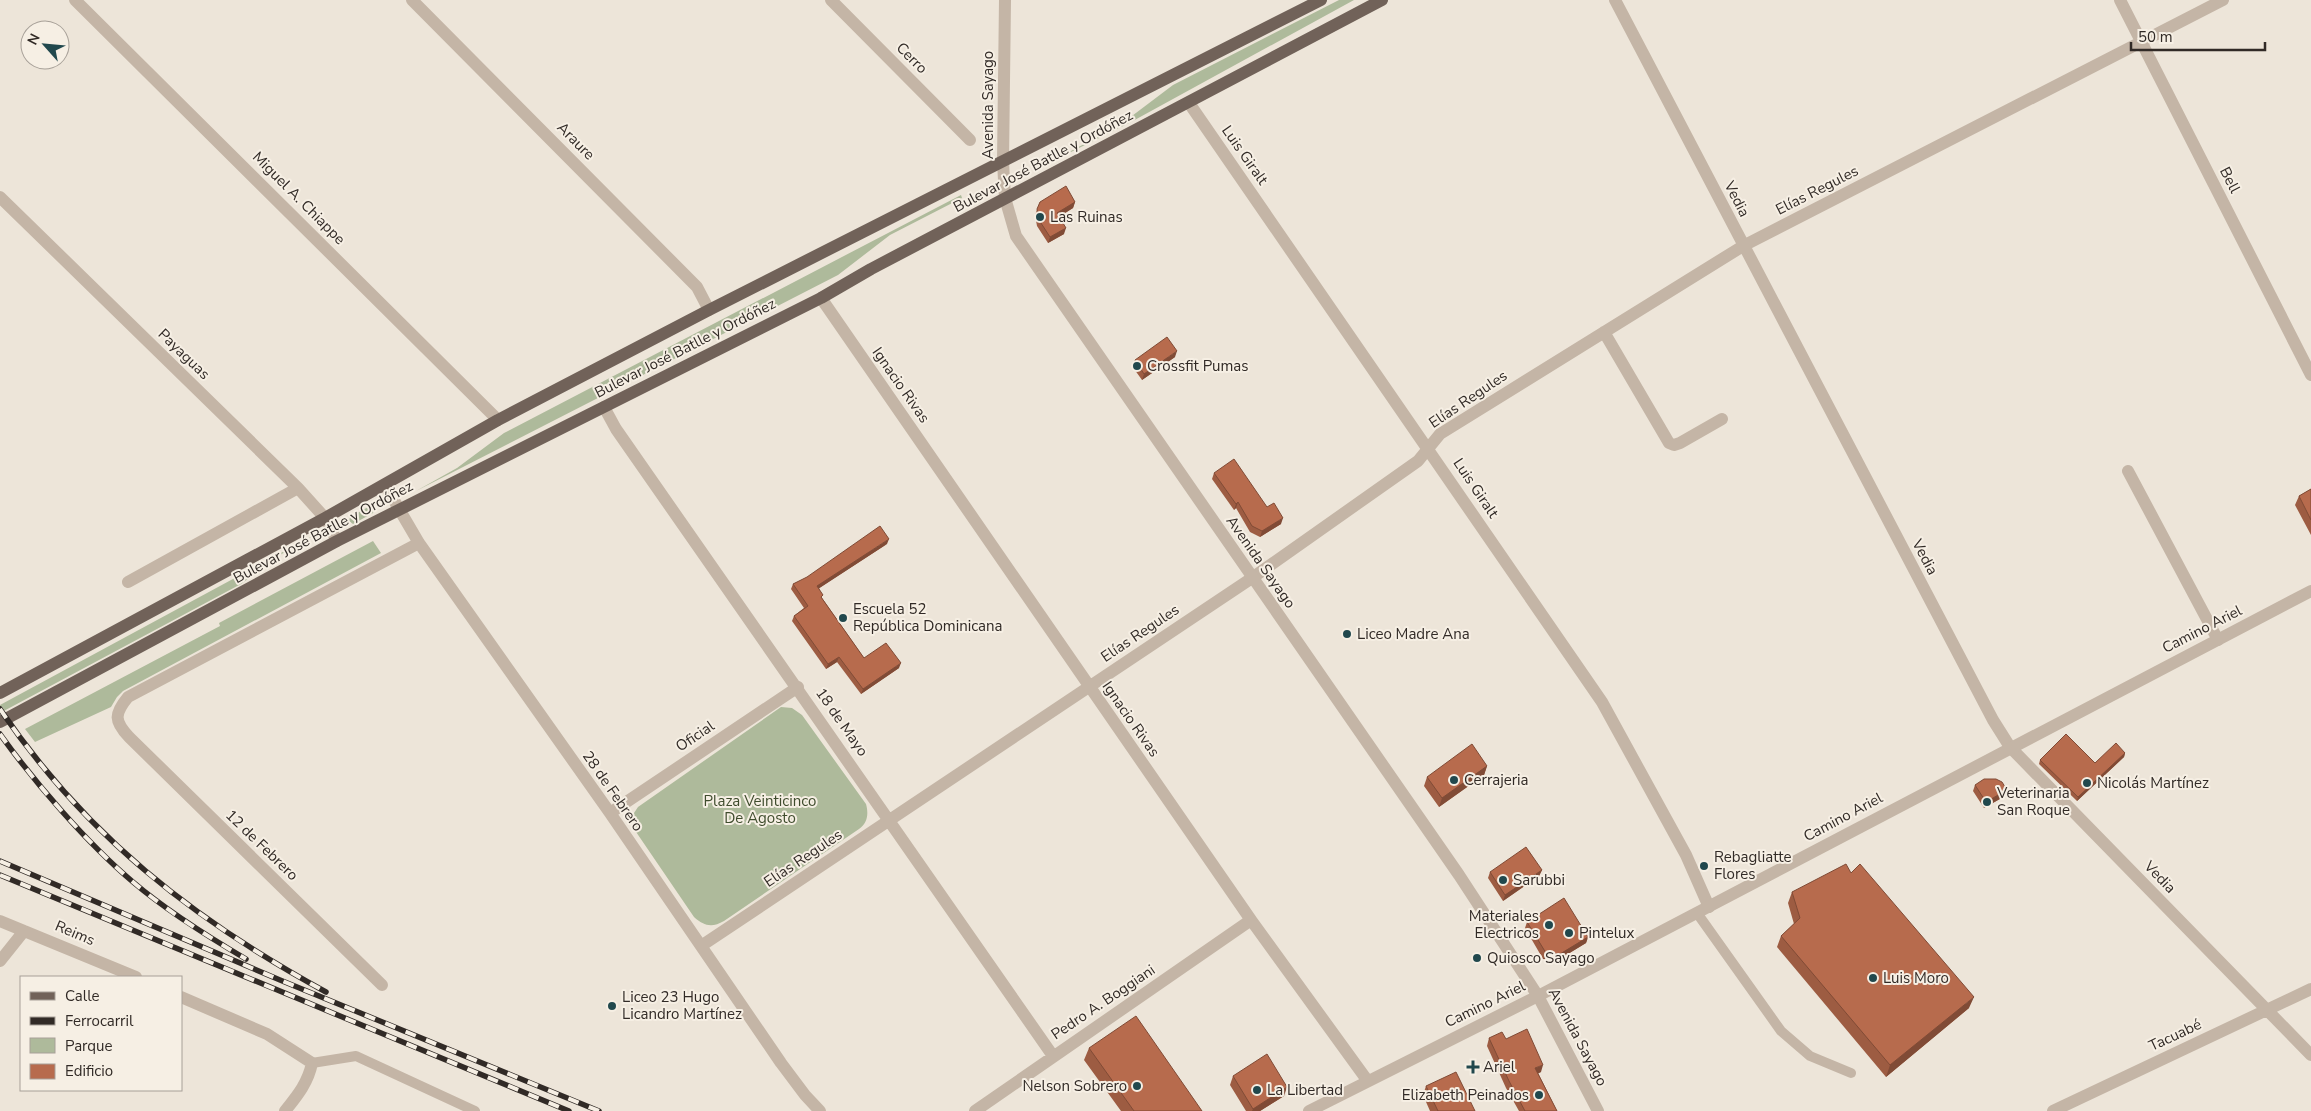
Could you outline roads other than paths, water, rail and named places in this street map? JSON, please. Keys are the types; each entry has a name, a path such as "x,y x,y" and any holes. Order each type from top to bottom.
{"main road":[{"name":"Bulevar José Batlle y Ordóñez","path":"0,693 325,518 498,420 709,310 1003,162 1165,77 1321,0"},
{"name":"Bulevar José Batlle y Ordóñez","path":"0,722 252,589 337,541 821,298 871,269 1382,0"}],"street":[{"name":"Miguel A. Chiappe","path":"75,0 498,420"},
{"name":"Araure","path":"412,0 697,287 709,310"},
{"name":"Cerro","path":"831,0 970,140"},
{"name":"Avenida Sayago","path":"1005,0 1003,162 1005,198 1016,236 1459,875 1538,996 1598,1111"},
{"name":"Vedia","path":"1615,0 1979,694 2010,747 2311,1055"},
{"name":"Bell","path":"2120,0 2311,375"},
{"name":"Elías Regules","path":"701,946 1252,578 1418,461 1440,434 1604,332 1743,246 2223,0"},
{"name":"Luis Giralt","path":"1189,102 1602,702 1686,855 1710,907"},
{"name":"Payaguas","path":"0,197 298,488 325,518 337,541"},
{"name":"Ignacio Rivas","path":"821,298 1250,920 1367,1080"},
{"path":"1604,332 1669,443 1674,445 1680,443 1722,419"},
{"name":"18 de Mayo","path":"604,407 622,437 890,819 1053,1056"},
{"path":"2128,471 2218,640"},
{"name":"28 de Febrero","path":"385,485 419,543 610,813 781,1064 805,1096 820,1111"},
{"path":"128,582 298,488"},
{"name":"12 de Febrero","path":"382,985 119,727 117,714 120,706 128,697 419,543"},
{"name":"Camino Ariel","path":"1309,1111 1710,907 2010,747 2311,591"},
{"name":"Oficial","path":"610,813 798,687"},
{"name":"Pedro A. Boggiani","path":"975,1111 1250,920"},
{"name":"Reims","path":"0,921 134,976"},
{"path":"0,961 24,931"},
{"name":"Tacuabé","path":"2053,1111 2311,989"},
{"path":"182,997 267,1034 312,1063 310,1075 303,1089 285,1111"}],"lane":[{"path":"1697,913 1781,1031 1810,1056 1851,1073"},
{"path":"312,1063 356,1056 475,1111"}],"railway":[{"path":"0,709 33,754 68,796 145,871 231,935 326,992"},
{"path":"0,734 62,812 133,882 173,913 246,959"},
{"path":"0,861 280,980 599,1111"},
{"path":"0,875 569,1111"}],"place":[{"name":"Las Ruinas","path":"1040,217"},
{"name":"Crossfit Pumas","path":"1137,366"},
{"name":"Escuela 52 República Dominicana","path":"843,618"},
{"name":"Liceo Madre Ana","path":"1347,634"},
{"name":"Cerrajeria","path":"1454,780"},
{"name":"Nicolás Martínez","path":"2087,783"},
{"name":"Veterinaria San Roque","path":"1987,802"},
{"name":"Rebagliatte Flores","path":"1704,866"},
{"name":"Sarubbi","path":"1503,880"},
{"name":"Materiales Electricos","path":"1549,925"},
{"name":"Pintelux","path":"1569,933"},
{"name":"Quiosco Sayago","path":"1477,958"},
{"name":"Luis Moro","path":"1873,978"},
{"name":"Liceo 23 Hugo Licandro Martínez","path":"612,1006"},
{"name":"Ariel","path":"1473,1067"},
{"name":"Nelson Sobrero","path":"1137,1086"},
{"name":"La Libertad","path":"1257,1090"},
{"name":"Elizabeth Peinados","path":"1539,1095"}],"park label":[{"name":"Plaza Veinticinco De Agosto","path":"760,810"}]}
